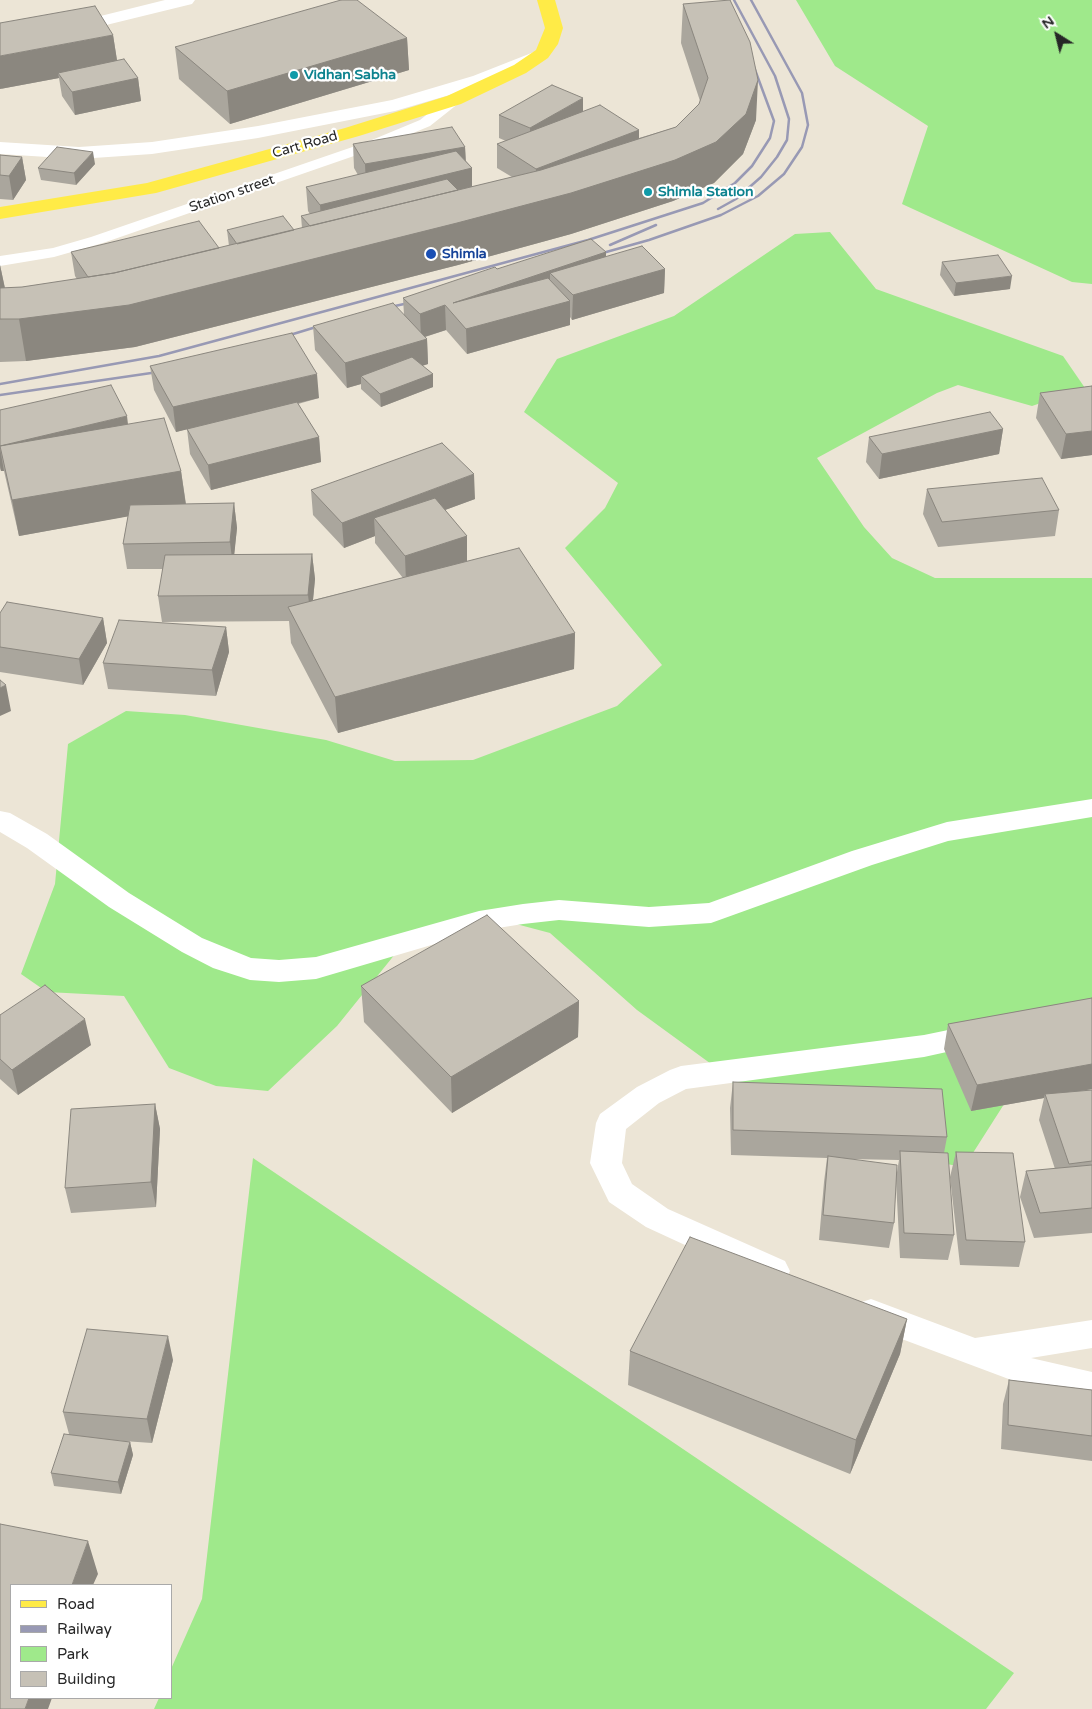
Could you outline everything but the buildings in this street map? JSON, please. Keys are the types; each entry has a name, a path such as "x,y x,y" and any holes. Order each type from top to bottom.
{"main road":[{"name":"Cart Road","path":"0,213 149,189 352,132 454,100 520,69 542,54 549,44 554,28 546,0"}],"street":[{"path":"0,46 186,0"},
{"path":"0,148 79,154 161,147 267,131 361,113 427,96 480,80 542,54"},
{"path":"0,820 37,841 119,900 192,945 223,960 250,969 279,971 316,968 479,921 523,914 559,910 649,917 711,913 862,858 947,832 1092,808"},
{"path":"800,1283 657,1218 620,1193 606,1163 611,1123 648,1095 681,1078 924,1046 1011,1028"},
{"path":"845,1303 1022,1370 1092,1387"},
{"path":"973,1352 1092,1334"}],"lane":[{"name":"Station street","path":"0,261 54,252 96,240 372,145 425,123 454,100"}],"green space":[{"path":"796,0 1092,0 1092,284 1072,282 902,204 928,126 835,66"},
{"path":"830,232 876,289 1063,356 1085,388 1032,406 958,385 937,393 817,458 864,527 892,558 935,578 1092,578 1092,1087 1022,1076 964,1167 787,1137 718,1069 637,1010 550,933 486,916 408,938 337,1026 268,1091 216,1086 169,1068 124,996 47,992 21,974 55,884 68,744 126,711 185,715 326,740 395,761 473,760 617,706 662,665 565,548 605,508 618,483 524,412 557,359 674,316 795,234"},
{"path":"253,1158 1014,1673 986,1709 154,1709 159,1699 172,1699 172,1667 202,1599"}],"railway":[{"path":"718,209 736,199 761,177 777,157 787,140 789,119 775,76 734,0"},
{"path":"592,256 649,240 721,215 758,196 784,174 802,147 808,125 802,93 751,0"},
{"path":"0,384 159,356 588,240 703,203 735,183 752,166 770,138 774,121 751,59"},
{"path":"610,245 656,225"},
{"path":"381,309 418,301"},
{"path":"280,338 326,324"},
{"path":"0,395 165,371"}],"place":[{"name":"Vidhan Sabha","path":"294,75"},
{"name":"Shimla Station","path":"648,192"},
{"name":"Shimla","path":"431,254"}]}
